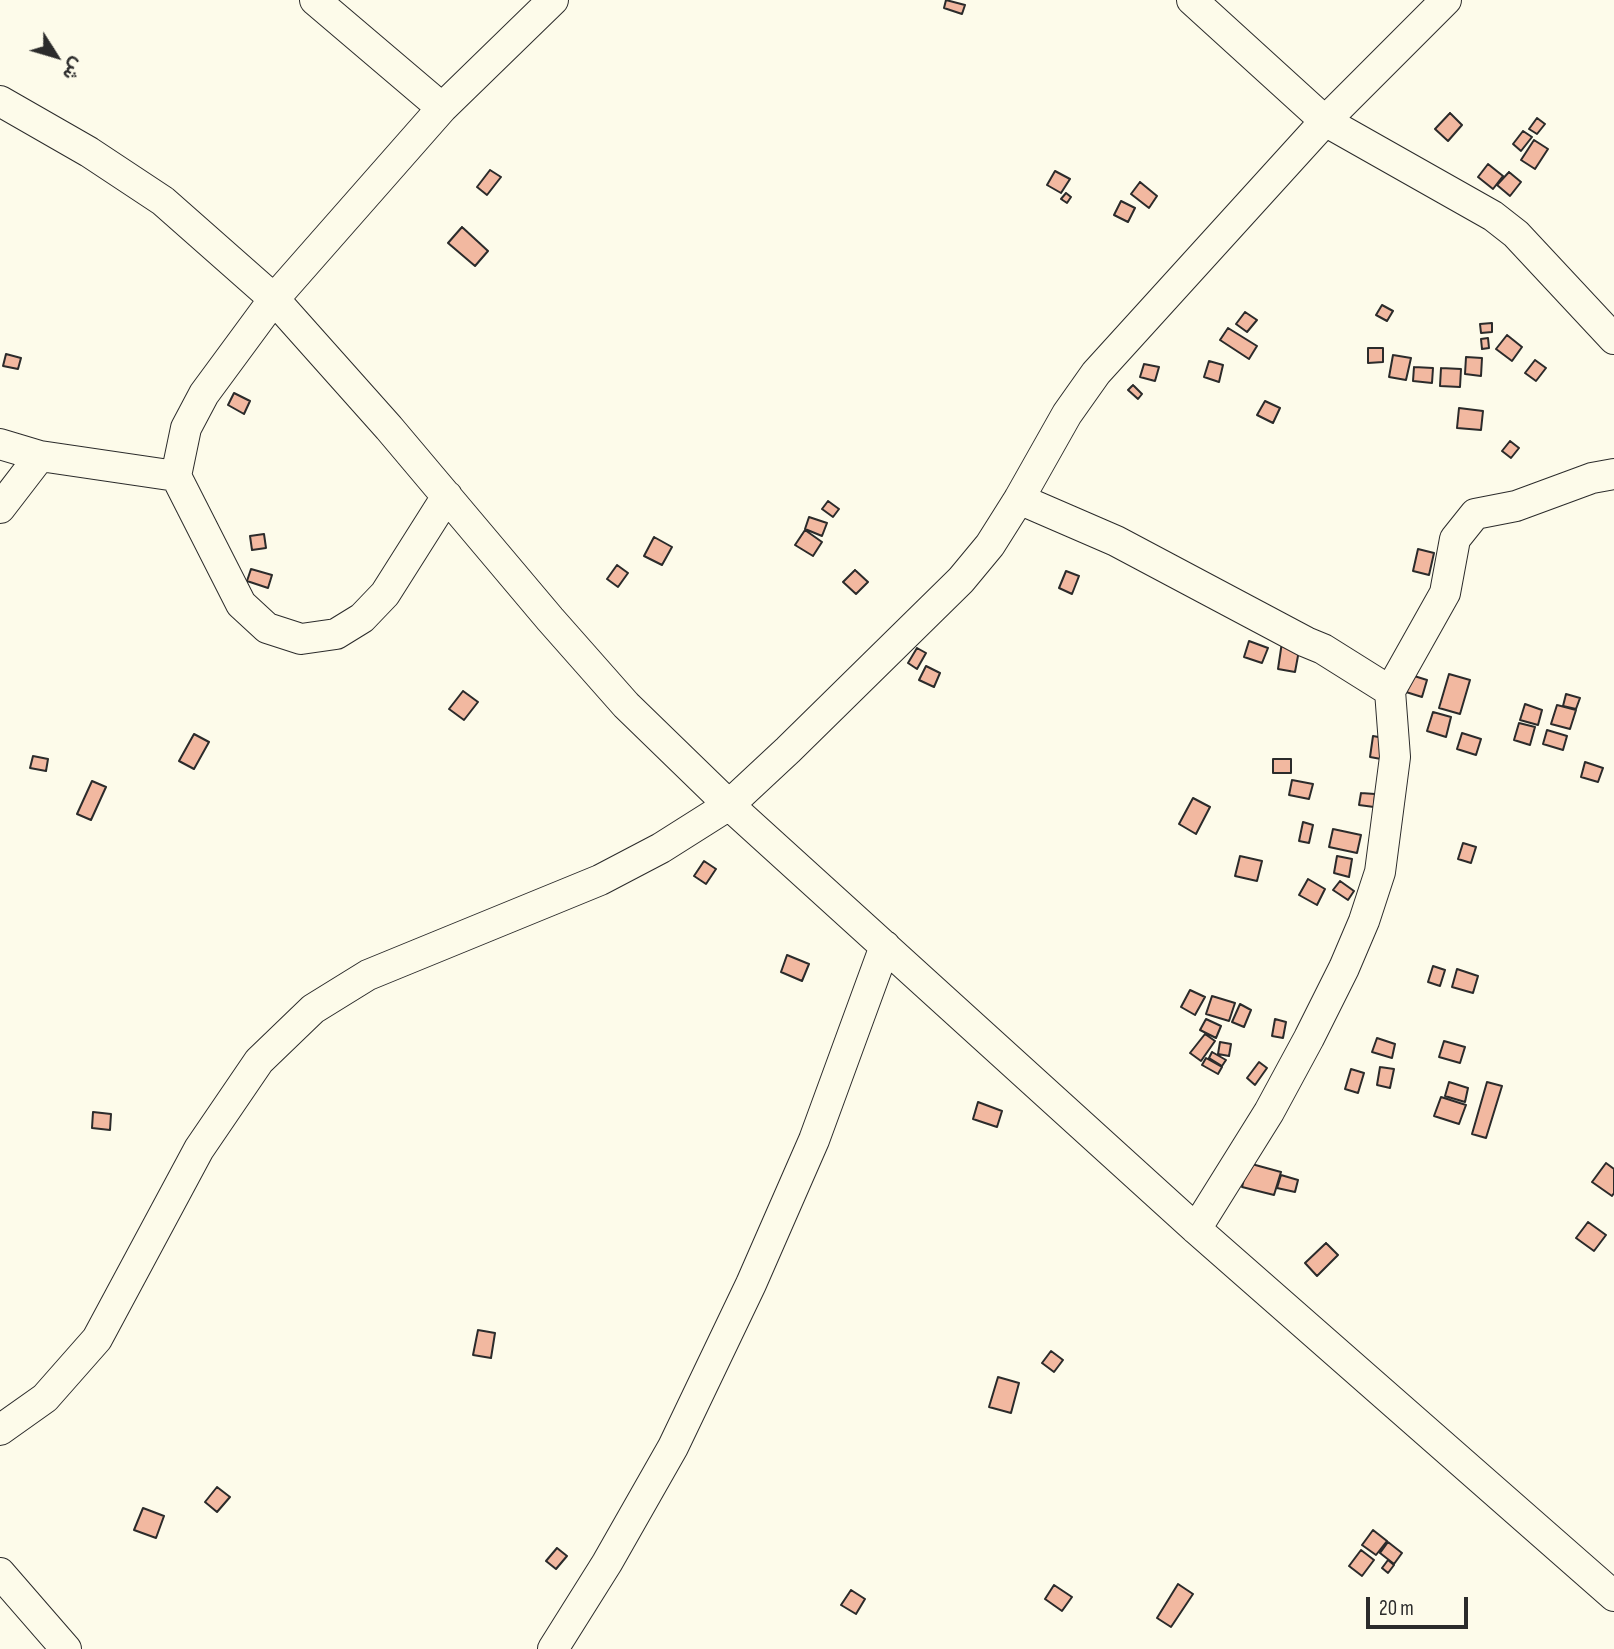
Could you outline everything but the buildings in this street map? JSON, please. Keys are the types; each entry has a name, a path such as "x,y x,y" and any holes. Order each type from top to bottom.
{"street":[{"path":"315,0 442,108"},
{"path":"447,496 385,594 362,618 336,634 301,639 267,628 241,604 176,476 186,428 204,394 274,299 442,108 553,0"},
{"path":"1192,0 1325,121 1477,206 1516,234 1614,339"},
{"path":"0,1430 45,1398 97,1339 199,1149 259,1061 313,1009 368,975 600,880 661,848 729,805 961,579 990,545 1067,414 1096,373 1325,121 1447,0"},
{"path":"0,101 89,152 163,201 274,299 626,705 729,805 1196,1229 1614,1596"},
{"path":"0,444 40,456 176,476"},
{"path":"0,508 40,456"},
{"path":"1196,1229 1269,1112 1310,1038 1364,921 1380,872 1395,757 1390,691 1445,593 1455,538 1475,514 1516,506 1592,478 1614,474"},
{"path":"1019,499 1116,541 1323,649 1390,691"},
{"path":"553,1649 607,1563 673,1447 751,1284 814,1140 885,946"},
{"path":"0,1573 66,1649"}]}
